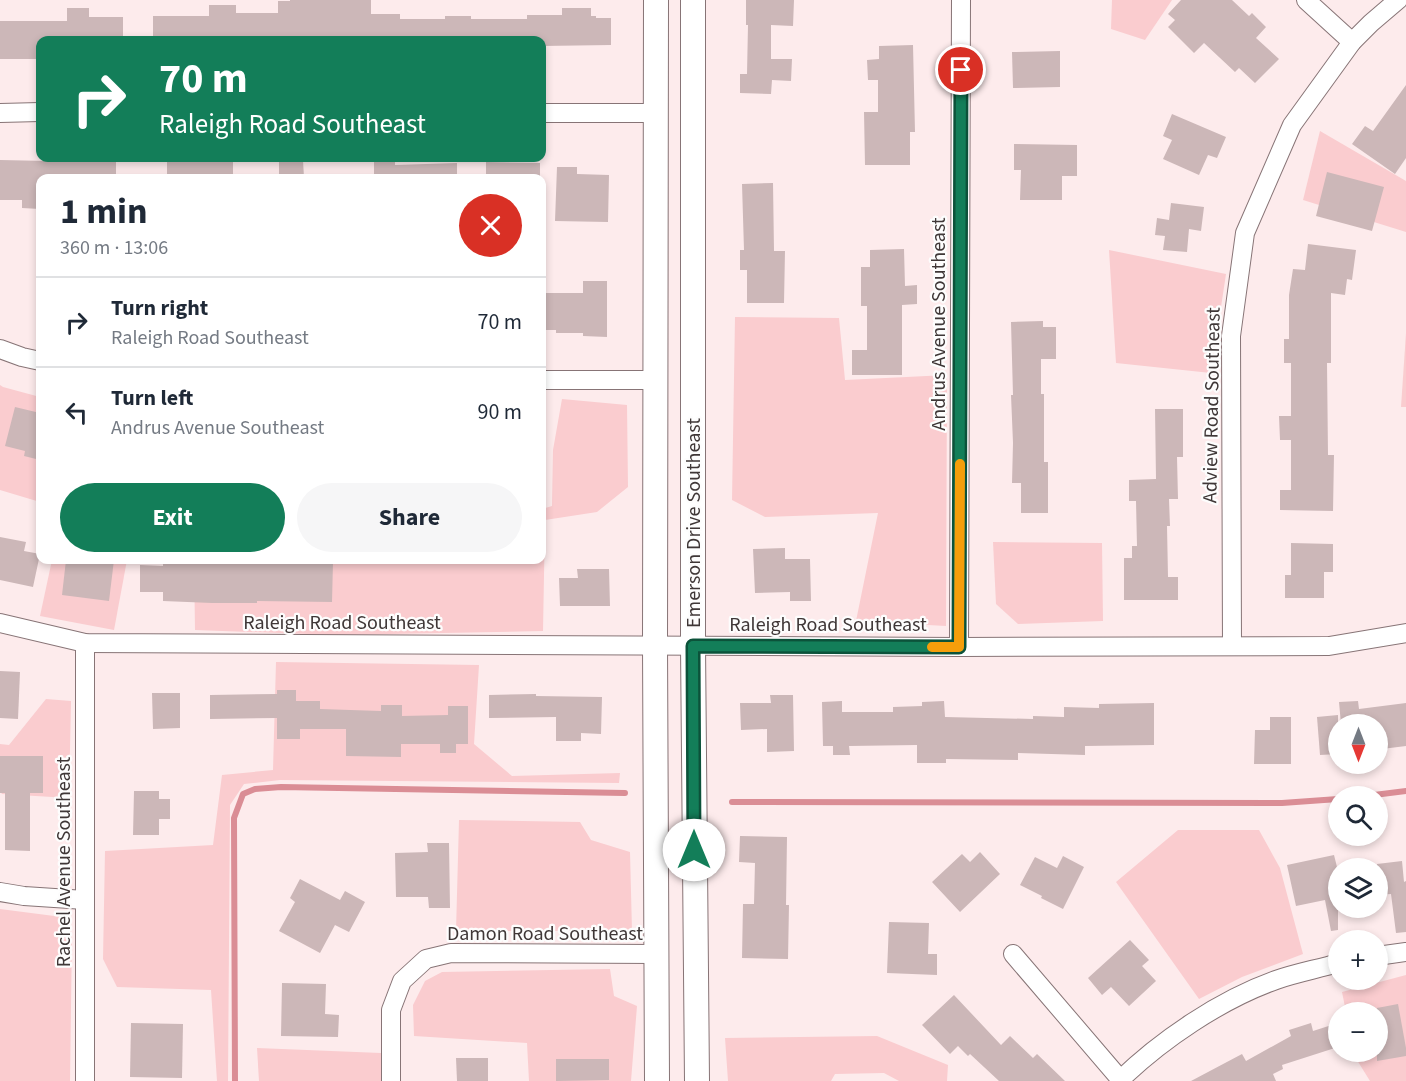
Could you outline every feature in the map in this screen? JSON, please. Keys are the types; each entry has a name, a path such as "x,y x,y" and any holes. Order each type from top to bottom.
{"street":[{"name":"Emerson Drive Southeast","path":"656,0 657,1081"},
{"name":"Emerson Drive Southeast","path":"693,0 694,933 697,1081"},
{"name":"Andrus Avenue Southeast","path":"959,647 961,0"},
{"path":"1306,0 1352,42"},
{"name":"Adview Road Southeast","path":"1232,646 1231,336 1245,234 1292,125 1352,42 1398,0"},
{"path":"0,113 36,112"},
{"path":"546,113 656,113"},
{"path":"0,349 36,360"},
{"path":"546,380 656,380"},
{"name":"Raleigh Road Southeast","path":"0,622 85,643 959,647 1329,646 1406,633"},
{"name":"Rachel Avenue Southeast","path":"85,643 85,1081"},
{"path":"0,892 85,900"},
{"name":"Damon Road Southeast","path":"391,1081 391,1010 402,981 426,959 451,952 656,954"},
{"path":"1388,954 1406,952"},
{"path":"1013,954 1119,1080 1172,1036 1228,1002 1276,980 1328,966"}],"shaded area":[{"path":"1112,0 1172,0 1145,40 1111,29"},
{"path":"1320,131 1406,181 1406,232 1303,200"},
{"path":"1109,250 1226,274 1211,373 1116,363"},
{"path":"735,317 839,318 845,380 947,375 946,626 856,621 878,513 765,517 732,500"},
{"path":"1406,333 1406,407 1401,407"},
{"path":"0,385 36,396 36,501 0,490"},
{"path":"562,399 627,405 628,487 597,512 546,520 546,508 552,506 553,450"},
{"path":"993,542 1102,543 1103,621 1018,624 996,604"},
{"path":"51,564 126,564 114,630 40,616"},
{"path":"194,564 544,564 543,631 336,635 195,630"},
{"path":"276,662 479,665 474,744 512,776 620,773 619,783 280,780 244,784 230,805 228,1081 217,1081 211,990 117,987 103,959 105,851 213,845 222,775 273,770"},
{"path":"46,699 71,701 69,798 2,794 0,791 0,744 9,745"},
{"path":"459,820 580,822 591,840 630,852 632,931 456,931"},
{"path":"1178,830 1259,830 1280,868 1303,954 1242,977 1199,999 1116,882"},
{"path":"0,909 62,917 72,933 70,1081 0,1081"},
{"path":"610,969 614,996 637,1006 631,1081 529,1081 527,1043 414,1036 413,1005 425,981 442,972"},
{"path":"1406,975 1406,1081 1370,1081 1358,1062 1388,1062 1388,1002 1344,1002 1342,992 1388,990 1388,980"},
{"path":"877,1036 948,1065 947,1081 899,1081 884,1073 835,1074 831,1081 728,1081 725,1038"},
{"path":"257,1048 381,1053 381,1081 259,1081"}],"building":[{"path":"371,0 371,14 400,14 400,19 445,19 445,16 471,16 471,19 527,19 527,15 562,15 562,8 591,8 591,16 611,18 611,45 546,46 546,36 153,36 153,16 209,16 209,5 236,5 236,13 278,13 278,1"},
{"path":"746,0 794,0 793,26 771,25 771,59 792,59 791,81 772,80 771,94 740,93 740,74 747,74"},
{"path":"1181,0 1232,0 1249,16 1252,13 1266,27 1256,38 1279,59 1255,83 1239,68 1235,72 1204,43 1194,53 1168,27 1175,20 1168,14"},
{"path":"67,8 89,8 89,17 123,17 123,36 36,36 36,59 0,59 0,21 67,21"},
{"path":"913,45 915,132 910,132 910,165 865,165 864,112 878,112 878,80 868,80 867,60 879,59 879,46"},
{"path":"1060,51 1060,87 1013,88 1012,52"},
{"path":"1406,85 1406,158 1395,174 1352,144 1365,126 1373,131"},
{"path":"1172,114 1226,137 1217,158 1208,155 1199,175 1163,159 1172,140 1163,136"},
{"path":"1014,144 1077,145 1077,176 1062,176 1062,200 1020,200 1021,170 1014,170"},
{"path":"0,160 116,162 116,174 36,174 36,209 22,208 22,200 0,200"},
{"path":"167,162 233,162 233,174 167,174"},
{"path":"279,162 303,162 304,174 279,174"},
{"path":"374,162 395,162 395,165 457,163 457,174 374,174"},
{"path":"486,162 540,163 540,174 486,174"},
{"path":"557,167 577,167 577,174 609,175 608,222 555,221"},
{"path":"1327,172 1384,187 1372,231 1316,216"},
{"path":"773,183 774,251 785,251 784,303 747,303 747,270 740,270 740,250 744,250 742,184"},
{"path":"1171,203 1204,207 1201,231 1189,229 1187,252 1163,250 1165,236 1155,235 1157,218 1169,220"},
{"path":"1308,244 1356,250 1352,280 1347,279 1345,295 1331,293 1331,363 1327,363 1328,455 1334,455 1333,511 1280,510 1280,490 1291,490 1291,440 1280,440 1279,416 1291,416 1291,363 1284,363 1284,339 1289,339 1289,295 1293,269 1305,270"},
{"path":"904,249 905,286 917,285 917,304 902,305 902,375 852,375 852,350 867,350 867,306 861,306 861,267 870,267 870,250"},
{"path":"583,281 607,281 607,337 583,336 583,333 556,333 556,330 546,330 546,293 583,293"},
{"path":"1043,321 1043,327 1056,327 1056,359 1041,359 1041,394 1044,394 1044,462 1048,462 1048,513 1021,513 1021,483 1012,483 1011,322"},
{"path":"15,407 36,412 36,459 24,456 25,451 5,446"},
{"path":"1155,409 1183,409 1183,457 1177,457 1178,499 1169,499 1170,526 1167,526 1168,577 1178,577 1178,600 1124,600 1124,558 1132,558 1132,546 1137,546 1136,501 1129,501 1129,480 1156,479"},
{"path":"0,537 26,542 24,551 36,553 36,564 38,564 33,587 0,580"},
{"path":"1291,543 1333,544 1333,572 1324,572 1324,598 1285,598 1285,575 1291,575"},
{"path":"785,548 785,559 810,559 811,601 790,601 790,592 755,593 753,549"},
{"path":"66,564 114,564 109,601 62,595"},
{"path":"163,564 333,564 332,602 163,601 163,592 140,592 140,565 163,566"},
{"path":"577,569 609,569 610,606 560,606 559,578 578,578"},
{"path":"0,671 20,672 18,719 0,718"},
{"path":"277,690 296,690 296,701 320,701 320,709 381,711 381,705 402,705 402,716 448,715 448,706 468,706 468,744 456,744 456,753 440,753 440,744 401,744 401,757 346,756 346,729 300,729 300,739 277,739 277,718 210,719 210,695 277,694"},
{"path":"152,693 180,693 180,728 153,729"},
{"path":"536,694 536,696 602,697 601,734 581,733 581,741 556,741 556,717 489,718 489,695"},
{"path":"770,695 793,695 794,751 767,752 767,729 741,730 740,703 771,703"},
{"path":"842,701 842,712 893,712 893,707 922,706 922,702 944,701 945,717 1033,719 1033,716 1064,717 1064,707 1099,708 1099,704 1154,703 1154,745 1085,746 1085,755 1018,753 1018,760 946,759 946,763 917,763 917,745 849,746 850,755 833,755 833,746 823,746 822,702"},
{"path":"1358,701 1359,709 1406,703 1406,746 1388,748 1388,714 1340,714 1339,702"},
{"path":"1328,716 1328,755 1320,755 1317,717"},
{"path":"1270,717 1291,717 1291,764 1254,764 1255,730 1270,730"},
{"path":"0,756 43,756 43,793 30,793 30,851 5,850 5,793 0,793"},
{"path":"134,791 159,791 159,799 170,799 170,819 159,819 159,835 133,835"},
{"path":"740,836 787,837 788,959 742,958 743,904 754,904 755,863 739,862"},
{"path":"427,843 449,843 450,908 429,908 428,897 396,897 395,853 428,852"},
{"path":"980,852 1000,874 960,912 932,882 962,854 970,862"},
{"path":"1334,855 1335,858 1328,858 1328,916 1325,900 1296,906 1287,865"},
{"path":"1063,856 1084,867 1063,909 1020,885 1035,857 1057,868"},
{"path":"1402,861 1404,882 1406,881 1406,932 1396,933 1391,894 1388,894 1388,863"},
{"path":"300,879 340,900 345,891 365,902 349,932 335,925 320,953 279,931 295,902 290,898"},
{"path":"1328,918 1338,918 1338,930 1331,930"},
{"path":"889,922 929,923 928,954 937,954 937,975 887,973"},
{"path":"1130,940 1149,960 1142,966 1156,981 1129,1006 1111,987 1102,995 1088,978"},
{"path":"282,983 326,984 325,1014 339,1015 338,1037 281,1036"},
{"path":"954,995 1001,1045 1010,1036 1033,1058 1037,1054 1065,1081 999,1081 958,1046 950,1054 922,1025"},
{"path":"1398,1004 1406,1056 1388,1059 1388,1006"},
{"path":"131,1023 183,1024 182,1078 130,1077"},
{"path":"1311,1023 1313,1031 1328,1026 1328,1050 1282,1065 1283,1069 1273,1074 1276,1081 1191,1081 1242,1054 1246,1061 1291,1036 1289,1030"},
{"path":"456,1058 488,1058 488,1081 457,1081"},
{"path":"556,1059 609,1059 609,1080 556,1081"}],"waterway":[{"path":"235,1081 234,818 243,794 255,789 281,787 625,793"},
{"path":"1388,793 1406,791"},
{"path":"732,802 1282,803 1328,800"}],"slow traffic":[{"path":"932,647 959,647 960,464"}],"route":[{"path":"694,850 693,646 959,647 961,70"}]}
